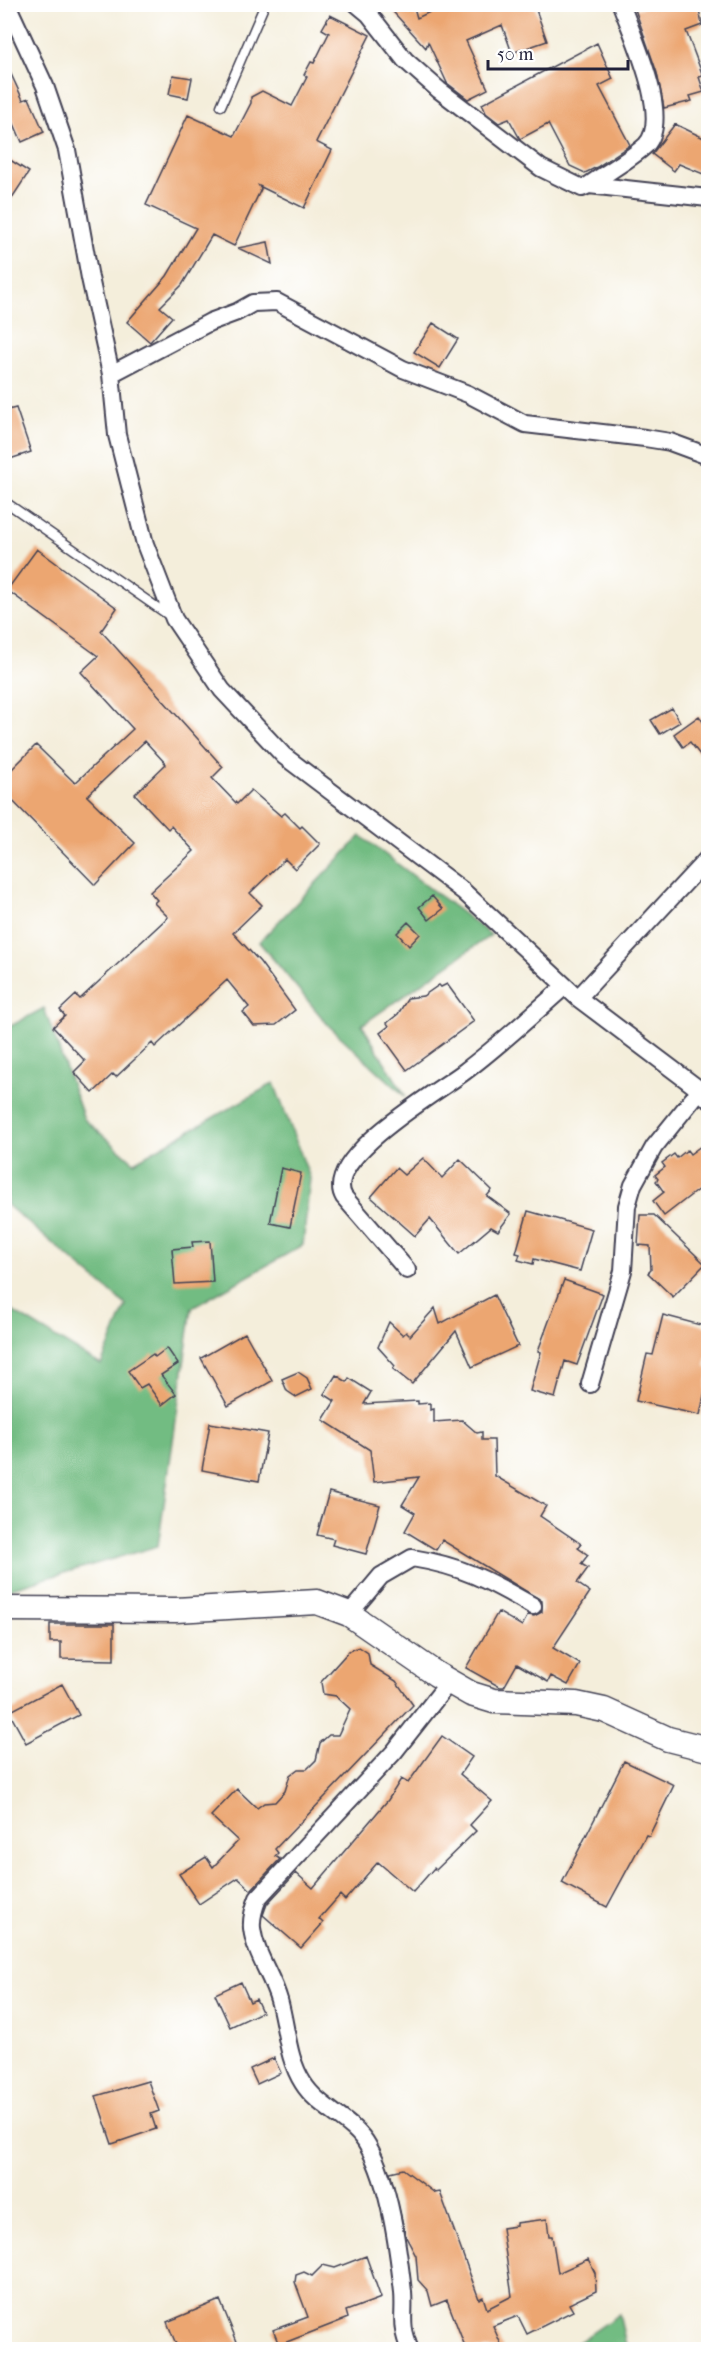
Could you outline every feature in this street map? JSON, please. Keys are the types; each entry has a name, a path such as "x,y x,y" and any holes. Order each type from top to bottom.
{"street":[{"path":"7,4 45,86 65,142 90,278 111,374 117,435 145,544 174,619 222,690 284,756 463,891 578,998 704,1094 654,1147 633,1185 627,1206 623,1271 590,1384"},
{"path":"357,4 369,14 405,60 439,90 541,168 582,189 647,143 654,125 656,111 652,92 621,4"},
{"path":"589,185 708,198"},
{"path":"111,374 210,322 253,303 277,302 403,369 468,394 525,424 654,439 670,442 708,456"},
{"path":"578,998 708,858"},
{"path":"407,1270 344,1197 341,1192 341,1180 378,1134 465,1072 565,986"},
{"path":"350,1614 381,1576 412,1558 449,1564 488,1580 533,1606"},
{"path":"4,1609 176,1610 295,1601 317,1602 350,1614 449,1682 471,1694 494,1701 576,1704 604,1710 668,1739 708,1749"},
{"path":"410,2349 402,2330 403,2294 395,2240 375,2162 367,2144 321,2104 303,2084 287,2043 274,1986 256,1946 253,1910 258,1898 394,1752 449,1682"}],"lane":[{"path":"221,106 265,4"},
{"path":"4,501 174,619"}],"green space":[{"path":"361,836 491,935 362,1025 406,1097 329,1026 259,942"},
{"path":"44,1008 84,1119 134,1162 274,1083 310,1178 303,1245 192,1308 158,1546 5,1590 4,1306 101,1365 126,1305 7,1205 5,1029"},
{"path":"619,2314 627,2349 569,2349"}],"building":[{"path":"386,4 413,4 417,18 447,4 534,4 547,41 512,53 502,25 466,41 488,89 468,99 447,83 428,42 426,48"},
{"path":"659,4 698,4 702,25 686,31 703,76 699,77 704,92 690,96 692,101 664,108 657,73 635,9"},
{"path":"330,15 370,35 316,142 332,150 304,208 259,186 261,189 234,246 212,235 182,285 160,307 172,317 150,342 127,322 167,276 196,228 146,205 188,115 234,136 251,103 251,97 262,91 292,106 307,77 304,75 311,62 314,63 329,33 322,29"},
{"path":"597,43 613,79 599,86 630,145 597,167 585,173 570,166 548,124 520,139 509,119 499,123 486,113 482,104"},
{"path":"4,59 23,100 29,98 44,132 22,142 4,101"},
{"path":"173,75 192,78 188,98 169,94"},
{"path":"675,124 708,140 708,176 679,164 674,171 652,154"},
{"path":"4,156 29,172 4,210"},
{"path":"268,242 272,264 238,248"},
{"path":"433,323 458,339 440,368 414,352"},
{"path":"16,408 31,452 4,461 4,411"},
{"path":"37,549 117,608 101,631 223,767 212,778 237,804 251,790 281,816 285,813 300,828 302,826 320,844 295,869 285,859 250,893 262,905 233,933 260,962 295,1010 276,1025 254,1026 243,1012 249,1007 227,980 155,1047 152,1043 116,1077 113,1074 93,1093 74,1072 85,1061 53,1027 65,1016 60,1010 76,995 80,999 168,917 154,903 157,900 150,892 194,851 171,826 168,829 135,794 166,764 145,741 87,796 135,843 95,885 4,792 4,777 36,745 75,783 133,729 81,672 98,656 7,590"},
{"path":"672,708 680,722 660,734 651,720"},
{"path":"699,716 708,729 708,765 690,742 683,747 674,734"},
{"path":"432,896 443,909 429,920 419,907"},
{"path":"408,922 420,934 409,946 397,933"},
{"path":"447,984 474,1021 407,1070 380,1033 389,1026 387,1023 398,1014 408,998 423,996 439,985 441,987"},
{"path":"701,1146 708,1155 708,1182 664,1216 653,1201 664,1192 656,1181 658,1179 655,1175 665,1167 662,1163 674,1154 677,1158 687,1150 690,1154"},
{"path":"423,1158 442,1178 460,1159 492,1190 487,1196 511,1214 498,1231 491,1227 459,1254 430,1219 415,1236 371,1197 396,1168 404,1175"},
{"path":"281,1168 301,1173 290,1227 270,1223"},
{"path":"528,1211 592,1229 580,1271 534,1259 533,1264 518,1260 520,1254 516,1253"},
{"path":"640,1215 654,1215 705,1264 673,1297 648,1273 651,1270 650,1246 638,1245"},
{"path":"210,1241 213,1282 175,1284 172,1249 193,1247 192,1242"},
{"path":"564,1280 603,1294 577,1365 565,1361 555,1398 530,1391 541,1352 538,1351"},
{"path":"494,1295 518,1346 472,1367 456,1331 412,1384 393,1369 395,1366 378,1347 389,1322 403,1335 406,1332 410,1336 435,1308 440,1324"},
{"path":"663,1315 708,1327 708,1354 705,1367 708,1368 708,1376 700,1415 636,1401 647,1354 653,1355"},
{"path":"245,1333 272,1381 228,1406 201,1358"},
{"path":"167,1348 178,1364 161,1375 176,1394 162,1405 147,1384 140,1388 128,1371 153,1354 155,1357"},
{"path":"298,1372 307,1378 312,1389 296,1397 287,1391 282,1379"},
{"path":"336,1375 347,1382 349,1378 371,1392 364,1404 418,1401 418,1404 430,1403 430,1410 434,1409 434,1422 462,1420 477,1433 482,1432 482,1440 494,1440 495,1476 546,1506 540,1516 581,1544 578,1548 588,1555 581,1564 588,1568 577,1583 590,1592 553,1648 580,1664 568,1685 551,1676 548,1682 517,1664 504,1687 500,1687 466,1668 498,1612 522,1626 528,1615 534,1616 542,1612 542,1601 442,1540 436,1550 405,1531 415,1513 402,1505 419,1477 374,1482 370,1450 323,1420 335,1401 324,1394"},
{"path":"210,1423 268,1433 259,1481 202,1470"},
{"path":"329,1492 380,1505 366,1554 332,1545 334,1539 317,1535"},
{"path":"50,1624 114,1624 114,1660 61,1659 61,1642 50,1642"},
{"path":"359,1647 368,1653 370,1665 396,1681 413,1705 275,1849 278,1853 275,1856 280,1859 251,1890 238,1878 199,1904 179,1874 206,1857 213,1867 238,1841 211,1816 237,1789 257,1808 264,1803 275,1802 285,1791 290,1775 298,1769 307,1769 316,1760 320,1743 329,1735 338,1735 350,1709 336,1696 323,1694 321,1682 349,1651"},
{"path":"62,1684 79,1715 26,1743 9,1712"},
{"path":"442,1736 472,1757 460,1774 492,1801 470,1825 476,1831 436,1870 434,1868 413,1892 378,1862 345,1900 340,1895 319,1919 323,1923 301,1948 263,1915 267,1904 296,1873 313,1888 388,1800 401,1779 408,1783"},
{"path":"624,1761 674,1785 649,1836 646,1835 607,1907 562,1883"},
{"path":"241,1982 250,2002 256,1999 262,2012 230,2027 215,1994"},
{"path":"274,2058 281,2073 257,2084 250,2069"},
{"path":"148,2081 159,2111 151,2114 156,2129 112,2144 96,2096"},
{"path":"403,2169 435,2193 440,2192 479,2299 483,2297 487,2309 512,2296 502,2228 516,2226 516,2223 547,2219 558,2273 588,2259 595,2273 596,2291 569,2304 573,2311 527,2334 518,2316 493,2326 503,2349 466,2349 447,2300 432,2306 428,2291 418,2280 416,2256 406,2237 390,2172"},
{"path":"366,2256 381,2298 346,2311 348,2318 279,2345 273,2330 308,2317 295,2282 296,2275 304,2272 312,2276 323,2265 335,2268"},
{"path":"220,2300 240,2349 178,2349 167,2322"}]}
